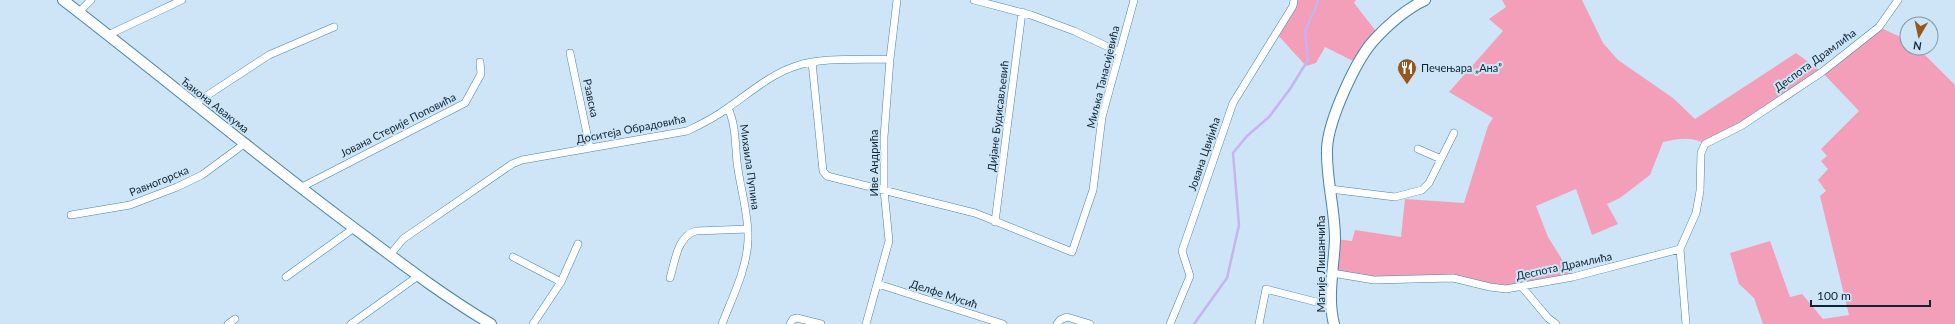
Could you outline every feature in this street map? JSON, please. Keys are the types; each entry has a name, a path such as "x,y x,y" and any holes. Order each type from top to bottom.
{"main road":[{"name":"Ђакона Авакума","path":"63,0 300,188 418,276 488,323"},
{"name":"Матије Лишанчића","path":"1334,324 1332,306 1332,273 1335,239 1327,161 1328,142 1332,125 1350,81 1374,40 1400,16 1424,0"}],"street":[{"path":"79,12 91,0"},
{"path":"108,35 182,0"},
{"name":"Иве Андрића","path":"866,324 889,241 884,190 884,137 890,59 897,0"},
{"path":"974,0 1022,12 1074,31 1119,52"},
{"name":"Миљка Танасијевића","path":"995,222 1072,252 1094,190 1102,117 1134,0"},
{"name":"Јована Цвијића","path":"1170,324 1190,276 1182,250 1233,103 1292,6 1294,0"},
{"name":"Деспота Драмлића","path":"1332,273 1374,280 1453,278 1490,287 1506,289 1573,277 1680,249 1691,226 1698,202 1701,152 1705,144 1741,126 1822,72 1879,26 1898,0"},
{"name":"Дијане Будисављевић","path":"995,222 1022,12"},
{"path":"194,104 269,56 334,28"},
{"name":"Рзавска","path":"570,53 590,148"},
{"name":"Доситеја Обрадовића","path":"390,255 403,239 512,164 522,160 687,131 707,122 771,77 796,66 812,62 890,59"},
{"name":"Јована Стерије Поповића","path":"300,188 465,103 481,74 480,62"},
{"path":"812,62 823,171 827,176 975,214 995,222"},
{"name":"Михаила Пупина","path":"722,324 746,254 748,229 737,162 733,121 728,108"},
{"path":"1330,189 1401,196 1426,187 1430,183 1454,132"},
{"name":"Равногорска","path":"71,215 130,205 177,187 202,175 244,144"},
{"path":"1418,149 1441,159"},
{"path":"286,277 354,228"},
{"path":"670,278 681,242 688,233 696,231 748,229"},
{"path":"533,324 561,282 578,244"},
{"path":"1680,249 1686,324"},
{"path":"513,258 561,282"},
{"path":"351,324 418,276"},
{"name":"Делфе Мусић","path":"878,284 1003,324"},
{"path":"1522,287 1548,318 1556,324"},
{"path":"1259,324 1266,289 1332,306"},
{"path":"1057,324 1060,320 1067,317 1090,324"},
{"path":"790,324 793,319 797,318 821,324"},
{"path":"228,324 235,319"}],"shaded area":[{"path":"1294,0 1356,0 1354,3 1379,35 1359,64 1325,47 1316,63 1306,66 1276,33"},
{"path":"1502,0 1582,0 1603,43 1618,60 1673,98 1695,119 1796,53 1822,72 1741,126 1705,144 1700,141 1690,139 1679,139 1663,142 1650,175 1620,198 1607,204 1618,224 1592,235 1576,189 1536,206 1548,237 1573,277 1506,289 1453,278 1374,280 1332,273 1335,239 1352,241 1355,230 1401,237 1405,199 1464,203 1488,126 1493,118 1449,92 1503,31 1489,19 1506,7"},
{"path":"1879,27 1899,36 1899,56 1926,56 1955,85 1955,324 1763,324 1754,298 1739,284 1730,253 1770,241 1790,297 1802,294 1823,319 1849,315 1820,196 1826,191 1818,180 1828,169 1821,161 1827,156 1821,149 1859,111 1822,72"}],"waterway":[{"path":"1194,324 1227,278 1239,225 1233,153 1247,136 1269,117 1290,89 1308,60 1305,31 1318,0"}],"place":[{"name":"Печењара „Ана”","path":"1407,85"}]}
